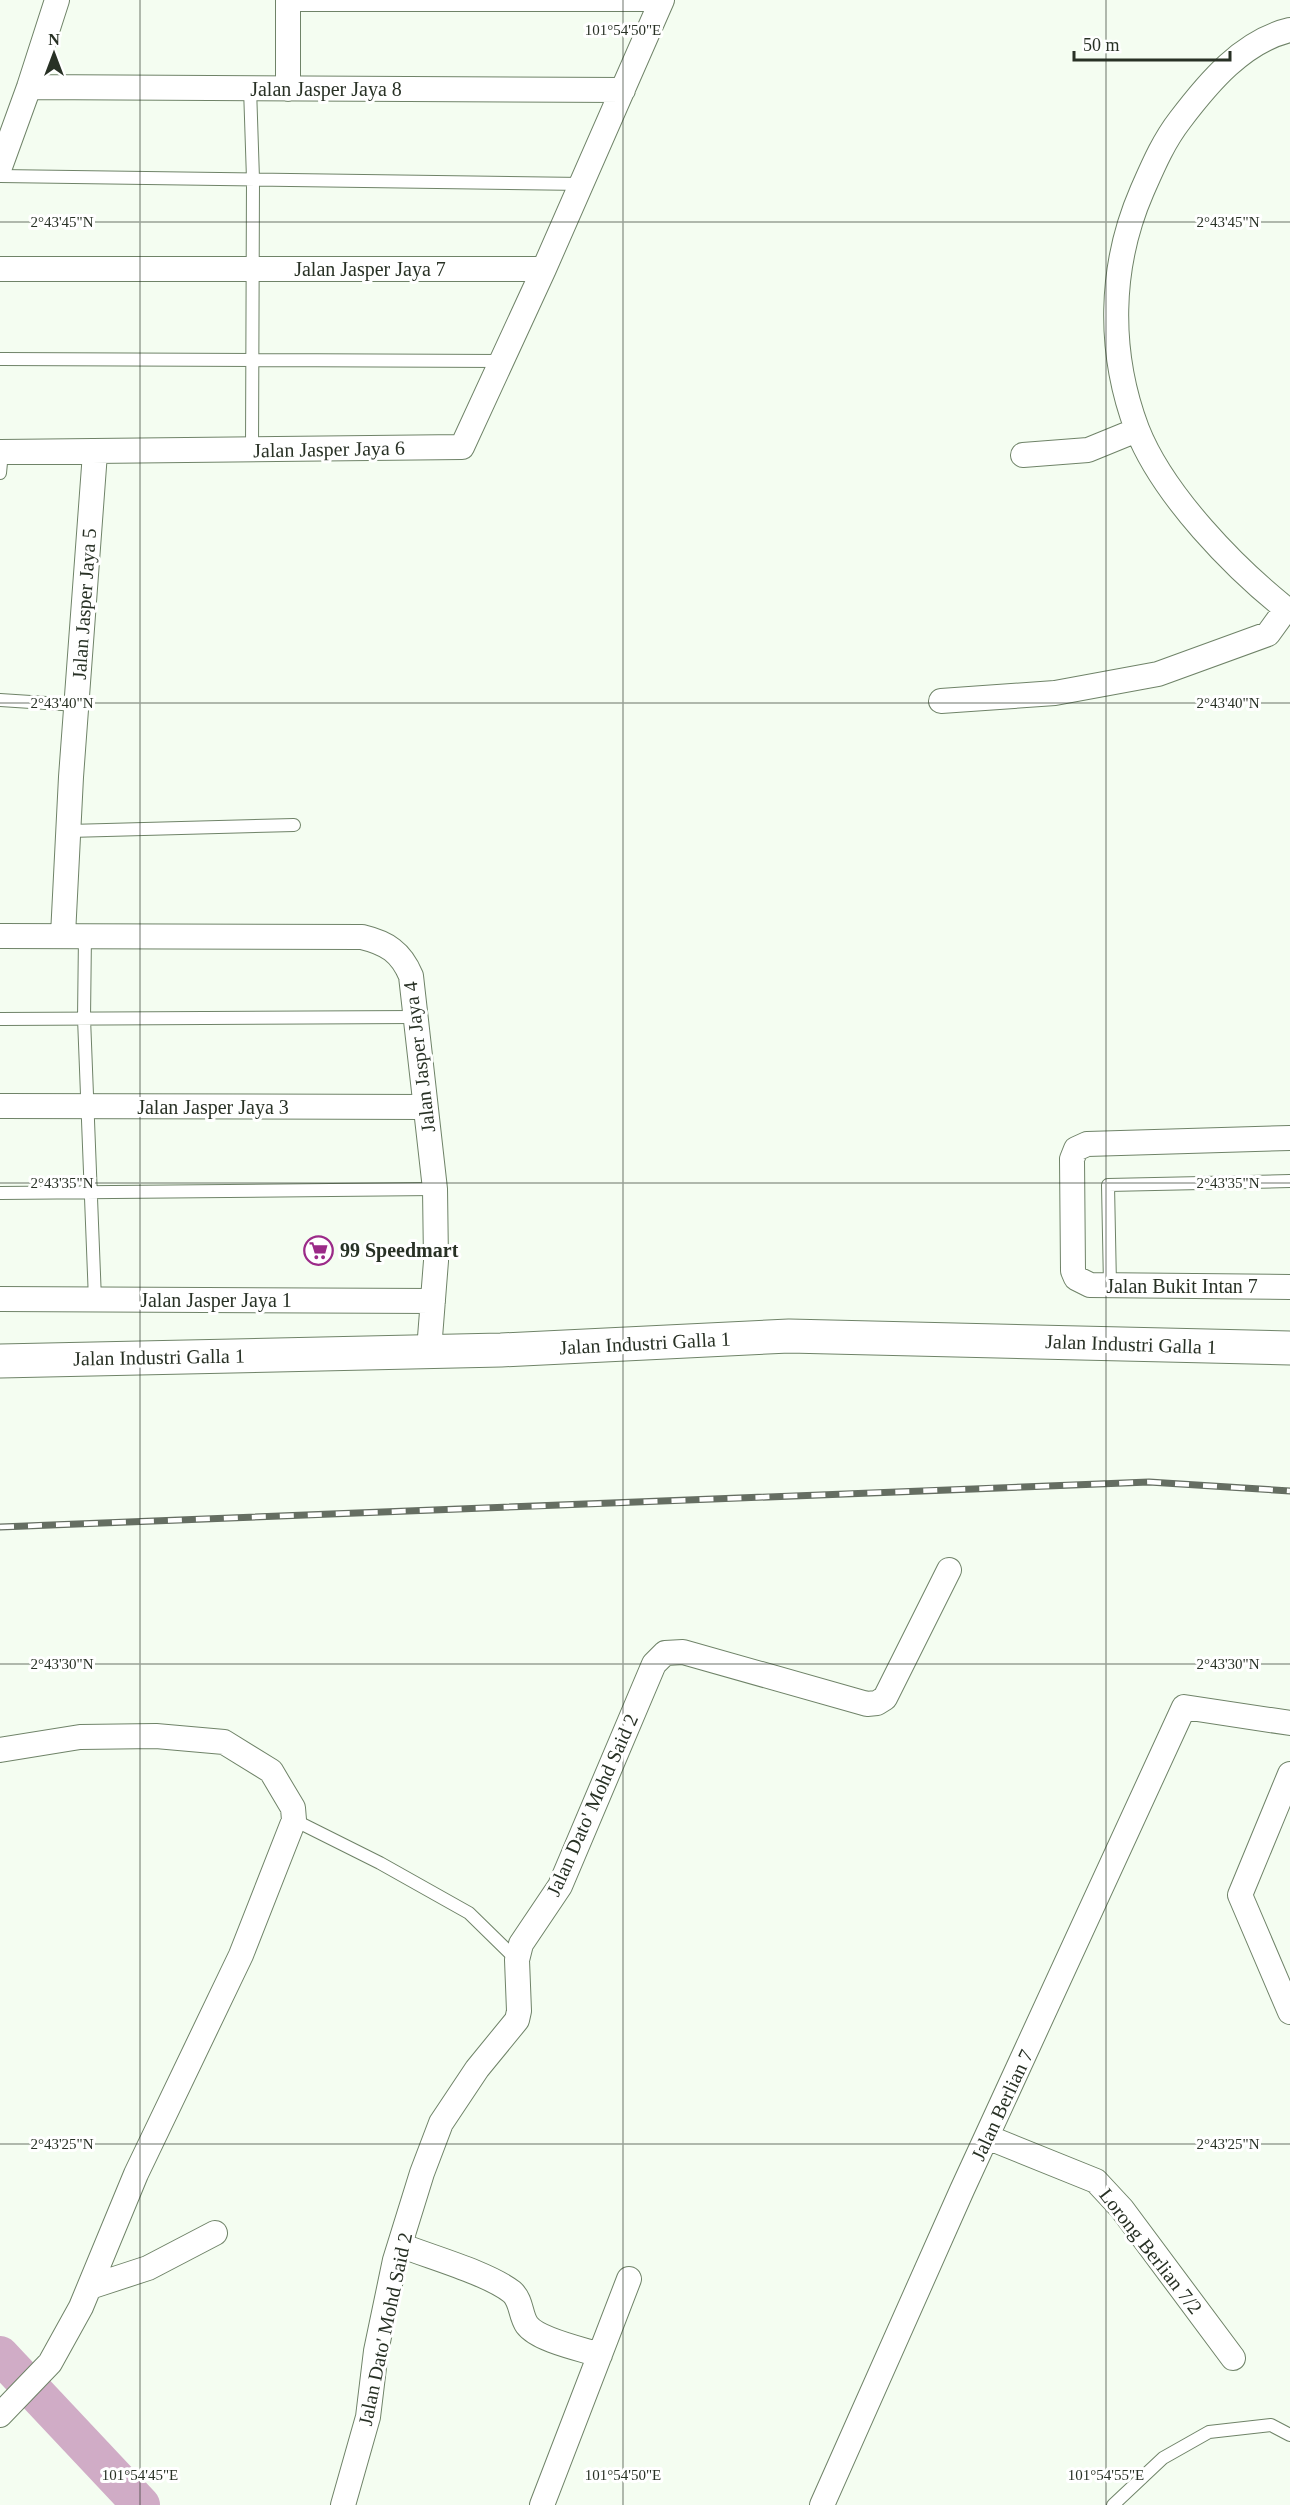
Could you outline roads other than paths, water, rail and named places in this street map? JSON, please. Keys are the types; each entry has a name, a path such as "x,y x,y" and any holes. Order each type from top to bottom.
{"main road":[{"name":"Jalan Industri Galla 1","path":"0,1361 501,1350 789,1336 1290,1348"}],"street":[{"path":"0,166 57,0"},
{"path":"544,269 661,2"},
{"path":"288,3 288,89"},
{"path":"942,701 1055,693 1158,674 1268,634 1288,610 1214,542 1167,485 1137,430 1119,364 1115,297 1120,258 1131,215 1165,140 1198,96 1231,61 1280,32 1290,30"},
{"name":"Jalan Jasper Jaya 8","path":"29,87 623,90"},
{"name":"Jalan Jasper Jaya 7","path":"0,269 544,269"},
{"name":"Jalan Jasper Jaya 6","path":"1,459 95,453 462,447 544,269"},
{"path":"1023,455 1088,450 1137,430"},
{"name":"Jalan Jasper Jaya 5","path":"74,935 69,831 95,453"},
{"name":"Jalan Jasper Jaya 4","path":"0,936 362,937 382,942 396,952 405,963 411,976 435,1189 436,1261 429,1350"},
{"name":"Jalan Jasper Jaya 3","path":"0,1106 425,1107"},
{"name":"Jalan Bukit Intan 7","path":"1290,1138 1080,1146 1073,1153 1072,1159 1073,1270 1077,1278 1090,1286 1290,1287"},
{"name":"Jalan Jasper Jaya 1","path":"0,1299 433,1301"},
{"name":"Jalan Dato' Mohd Said 2","path":"343,2505 368,2417 376,2351 400,2245 422,2172 441,2123 477,2069 517,2020 519,2011 517,1960 521,1944 560,1886 654,1664 665,1653 683,1652 867,1704 877,1703 885,1698 949,1570"},
{"name":"Jalan Berlian 7","path":"822,2505 1184,1707 1290,1723"},
{"path":"0,1750 80,1737 156,1736 224,1742 271,1771 293,1808 294,1820 241,1954 136,2174 90,2287 50,2364 0,2415"},
{"path":"1290,1774 1240,1895 1290,2012"},
{"name":"Lorong Berlian 7/2","path":"987,2137 1096,2181 1122,2208 1233,2358"},
{"path":"90,2287 148,2268 215,2233"},
{"path":"400,2245 490,2280 513,2293 522,2306 526,2324 537,2334 600,2355"},
{"path":"542,2505 629,2279"}],"lane":[{"path":"288,3 661,2"},
{"path":"250,88 253,179 252,451"},
{"path":"0,176 583,184"},
{"path":"0,359 501,361"},
{"path":"0,700 77,705"},
{"path":"69,831 294,825"},
{"path":"74,935 84,1018 95,1300"},
{"path":"0,1019 415,1017"},
{"path":"1110,1286 1108,1185 1290,1181"},
{"path":"0,1193 435,1189"},
{"path":"294,1820 380,1863 469,1913 517,1960"},
{"path":"1113,2505 1163,2458 1209,2432 1271,2426 1290,2435"}],"waterway":[{"path":"0,2355 141,2505"}],"railway":[{"path":"0,1527 1149,1482 1290,1491"}],"place":[{"name":"99 Speedmart","path":"319,1250"}]}
